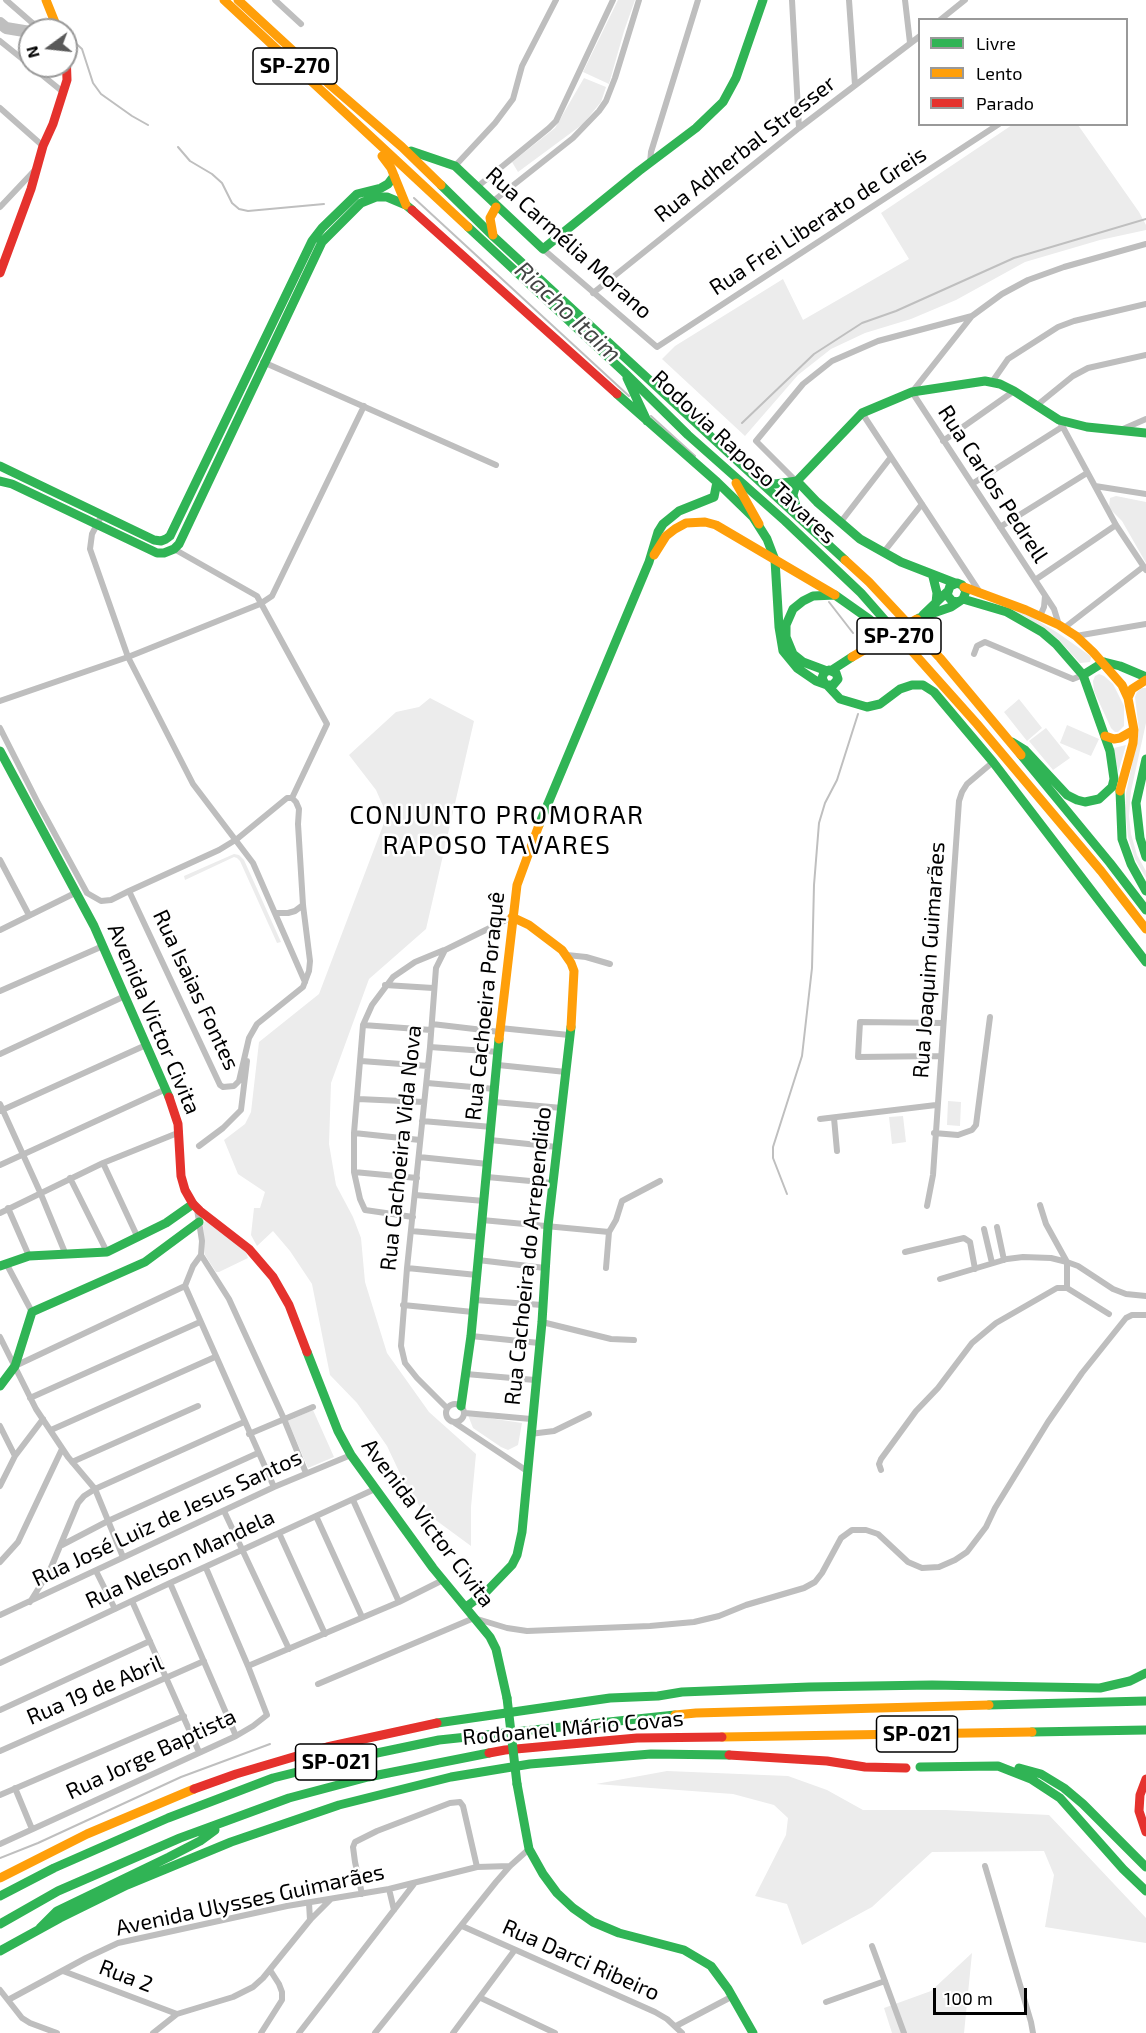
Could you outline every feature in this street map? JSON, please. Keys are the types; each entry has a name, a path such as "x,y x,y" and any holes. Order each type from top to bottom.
{"main road":[{"path":"45,0 53,18"},
{"name":"Rodovia Raposo Tavares","path":"224,0 861,593 977,724 1146,929"},
{"name":"Rodovia Raposo Tavares","path":"238,0 246,4 328,83 402,147 494,237 869,582 940,658 1146,910"},
{"path":"543,249 696,128 723,102 736,78 763,0"},
{"path":"0,273 31,189 67,78"},
{"path":"365,132 365,140 387,161 406,205"},
{"path":"402,147 421,156 455,166"},
{"name":"Rua Carmélia Morano","path":"455,166 543,249"},
{"path":"0,481 12,484 157,553 174,549 179,544 236,411 298,280 325,237 368,194 388,184 394,176"},
{"path":"368,194 387,197 406,205"},
{"path":"494,204 490,218 494,237"},
{"name":"Rodovia Raposo Tavares","path":"406,205 540,327 717,482 760,527 775,560 779,634 783,651 797,668 812,679 826,684 835,695 852,704"},
{"path":"624,372 647,422"},
{"path":"801,521 793,500 797,481 862,413 912,392 974,382 992,382 1014,391 1060,424 1146,433"},
{"path":"0,466 157,541 164,541 168,538 236,411"},
{"path":"733,476 760,527 760,552"},
{"path":"753,476 776,484 797,481"},
{"path":"797,481 860,539 883,553 966,593 951,607"},
{"name":"Rua Cachoeira Poraquê","path":"463,1412 512,917 521,869 597,690 663,524 679,510 714,497 717,482"},
{"name":"Rua Cachoeira Poraquê","path":"649,561 666,536 686,523 696,521 716,525 835,596 880,628 929,672"},
{"path":"931,576 937,593 936,603"},
{"path":"955,588 950,600 981,604 1007,612 1042,632 1056,644 1083,675 1105,736 1113,767 1112,787 1099,799 1085,802 1067,795 1025,750 1006,740"},
{"path":"918,619 955,588 979,591 1061,626 1076,636 1104,662 1122,685 1128,698 1134,730 1120,788 1120,814 1122,839 1126,852 1146,891"},
{"path":"835,596 813,596 802,601 793,609 786,626 786,637 793,654 803,662 834,674 852,704 876,706 907,686 918,684 934,692 993,762 1146,962"},
{"path":"834,674 833,685 826,684 823,675 834,674 851,658 918,619 951,607 981,604"},
{"path":"1083,675 1104,662 1120,666 1146,678 1132,689 1128,698"},
{"path":"1105,736 1120,738 1134,730"},
{"name":"Avenida Victor Civita","path":"0,751 104,946 166,1089 180,1132 181,1176 185,1190 195,1206 249,1249 273,1277 289,1305 338,1431 351,1455 496,1649 507,1698 529,1849 550,1884 573,1908 593,1922 619,1933 684,1950 711,1966 733,1996 753,2033"},
{"path":"1146,759 1136,803 1138,828 1146,857"},
{"path":"512,917 529,925 567,955"},
{"name":"Rua Cachoeira do Arrependido","path":"466,1607 486,1592 512,1565 517,1555 522,1532 542,1322 548,1226 566,1071 574,971 567,955"},
{"path":"3,1264 29,1256 107,1252 138,1238 195,1206"},
{"path":"0,1386 15,1366 32,1312 145,1262 199,1222"},
{"path":"658,1696 682,1692 932,1684 1100,1688 1130,1681 1146,1673"},
{"path":"0,1878 87,1834 176,1796 236,1774 327,1746 487,1714 610,1698 658,1696 979,1693 1030,1695 1063,1702"},
{"name":"Rodoanel Mário Covas","path":"0,1896 54,1868 168,1818 273,1778 439,1740 696,1713 1146,1701"},
{"name":"Rodoanel Mário Covas","path":"0,1924 58,1891 180,1838 228,1820 289,1798 441,1761 517,1749 637,1738 1146,1730"},
{"path":"0,1951 135,1881 249,1835 376,1795 452,1777 530,1764 651,1754 703,1754 827,1761 865,1767 906,1768"},
{"path":"920,1767 998,1766 1022,1768 1041,1774 1064,1788 1083,1804 1146,1867"},
{"path":"998,1766 1031,1779 1060,1798 1146,1892"},
{"path":"1146,1779 1140,1795 1139,1811 1146,1832"},
{"path":"40,1929 42,1924 57,1911 169,1857 200,1840 228,1820"}],"street":[{"path":"6,0 27,18"},
{"path":"275,0 301,24"},
{"path":"455,166 507,109 516,91 522,66 556,0"},
{"path":"477,187 556,121 613,0"},
{"path":"494,204 573,138 599,111 615,78 639,0"},
{"path":"650,163 651,152 698,0"},
{"path":"792,0 800,128"},
{"path":"849,0 855,85"},
{"path":"905,0 910,44"},
{"path":"942,18 963,1"},
{"name":"Rua Adherbal Stresser","path":"593,293 800,128 918,38"},
{"path":"0,40 18,56"},
{"path":"45,78 63,92"},
{"path":"0,108 43,146"},
{"name":"Rua Frei Liberato de Greis","path":"657,346 996,126"},
{"path":"0,207 36,168"},
{"path":"13,194 31,189"},
{"path":"912,392 972,316 1002,294 1028,280 1064,267 1146,244"},
{"name":"Rua Carmélia Morano","path":"543,249 657,346"},
{"path":"992,382 1008,359 1058,327 1146,304"},
{"path":"797,481 756,441 802,384 832,361 878,341 972,316"},
{"path":"1036,406 1073,376 1088,368 1146,355"},
{"path":"260,360 496,465"},
{"path":"943,441 1014,391"},
{"name":"Rua Carlos Pedrell","path":"912,392 1054,609 1061,626"},
{"path":"0,701 128,657 260,604 272,596 363,406"},
{"path":"862,413 979,591"},
{"path":"1123,429 1146,419"},
{"path":"972,484 1060,424 1116,525 1145,568 1061,626"},
{"path":"840,523 891,457"},
{"path":"1000,527 1087,473"},
{"path":"1095,486 1146,494"},
{"path":"883,553 921,504"},
{"path":"102,515 91,538 91,553 128,657 193,784 253,863 305,982"},
{"path":"1035,580 1116,525"},
{"path":"174,549 257,596 327,724 292,798"},
{"path":"955,588 967,573"},
{"name":"Rua Carlos Pedrell","path":"1040,616 1045,596"},
{"path":"1076,636 1146,624"},
{"path":"974,654 977,646 985,642 1073,679 1083,675"},
{"path":"0,728 87,892 97,900 106,902 219,850 237,839 287,798 292,798"},
{"name":"Rua Joaquim Guimarães","path":"927,1206 933,1175 934,1133 959,801 967,784 993,762"},
{"path":"292,798 299,809 303,905 310,966 305,982"},
{"path":"0,860 29,915"},
{"name":"Rua Isaias Fontes","path":"129,891 220,1085 223,1087 234,1086 239,1081 249,1038 257,1024 305,982"},
{"path":"0,930 77,892"},
{"path":"276,913 296,911 303,905"},
{"path":"413,1217 363,1208 354,1172 354,1133 362,1061 363,1025 385,985 404,968 512,917"},
{"path":"0,991 104,946"},
{"name":"Rua Cachoeira Vida Nova","path":"445,950 436,968 433,988 427,1083 403,1305 401,1347 405,1363 447,1408"},
{"path":"567,955 586,957 610,964"},
{"path":"385,985 433,988"},
{"path":"0,1054 125,996"},
{"path":"934,1133 958,1135 972,1130 976,1125 990,1017"},
{"path":"940,1056 858,1057 860,1022 943,1023"},
{"path":"363,1025 569,1035"},
{"path":"66,1255 1,1108 146,1045"},
{"path":"430,1047 499,1053"},
{"path":"199,1146 223,1128 241,1110 247,1069 246,1052"},
{"path":"362,1061 428,1066"},
{"path":"498,1065 566,1071"},
{"path":"427,1083 495,1089"},
{"path":"0,1165 166,1089"},
{"path":"358,1099 424,1102"},
{"path":"494,1102 562,1108"},
{"path":"820,1119 936,1105"},
{"path":"834,1118 837,1151"},
{"path":"422,1121 492,1127"},
{"path":"0,1213 70,1178 180,1132"},
{"path":"354,1133 420,1140"},
{"path":"490,1140 557,1147"},
{"path":"419,1157 488,1164"},
{"path":"103,1164 138,1238"},
{"path":"354,1172 417,1178"},
{"path":"487,1177 552,1183"},
{"path":"70,1178 107,1252"},
{"path":"606,1268 609,1232 616,1220 621,1202 660,1181"},
{"path":"415,1195 484,1201"},
{"path":"1040,1205 1046,1224 1067,1262 1066,1288"},
{"path":"15,1366 185,1286 193,1266 201,1255 202,1241 195,1206"},
{"path":"9,1208 29,1256"},
{"path":"482,1220 609,1232"},
{"path":"997,1227 1004,1260"},
{"path":"984,1228 992,1263"},
{"path":"411,1231 480,1237"},
{"path":"905,1252 964,1238 970,1242 975,1269"},
{"path":"201,1255 229,1299 306,1473"},
{"path":"940,1279 1004,1260 1050,1258 1078,1266 1113,1289 1126,1294 1146,1296"},
{"path":"478,1260 545,1268"},
{"path":"3,1264 32,1312"},
{"path":"407,1268 477,1275"},
{"path":"185,1286 274,1487"},
{"path":"881,1470 879,1464 888,1448 916,1411 947,1377 972,1342 981,1334 1057,1288 1066,1288 1108,1314"},
{"path":"475,1300 542,1305"},
{"path":"403,1305 473,1312"},
{"path":"318,1684 474,1618 507,1628 527,1631 650,1626 694,1622 719,1616 804,1587 815,1581 822,1573 841,1538 852,1530 866,1530 878,1534 908,1562 922,1568 939,1567 955,1560 967,1552 986,1527 995,1508 1048,1422 1094,1357 1126,1318 1132,1315 1146,1315"},
{"path":"30,1398 200,1322"},
{"path":"542,1322 611,1339 634,1340"},
{"path":"471,1336 539,1343"},
{"path":"0,1337 43,1419 72,1462 95,1489 123,1557"},
{"path":"51,1430 215,1357"},
{"path":"466,1374 535,1380"},
{"path":"471,1433 463,1412 454,1404 447,1408 447,1419 527,1471"},
{"path":"72,1462 198,1406"},
{"path":"249,1434 313,1407"},
{"path":"463,1412 531,1419"},
{"path":"455,1423 463,1412"},
{"path":"530,1434 554,1431 589,1414"},
{"path":"0,1486 15,1456 43,1419"},
{"path":"30,1602 50,1570 78,1503 84,1496 244,1422"},
{"path":"0,1426 15,1456"},
{"path":"0,1562 18,1542 63,1449"},
{"path":"61,1545 108,1521 258,1453"},
{"name":"Rua José Luiz de Jesus Santos","path":"0,1615 274,1487 351,1455"},
{"name":"Rua Nelson Mandela","path":"0,1663 375,1489"},
{"path":"353,1500 399,1602"},
{"path":"224,1511 289,1649"},
{"path":"316,1516 362,1617"},
{"path":"279,1533 325,1634"},
{"path":"206,1568 248,1666 399,1602 443,1580"},
{"path":"96,1571 115,1609"},
{"path":"170,1583 236,1736"},
{"path":"132,1601 199,1752"},
{"path":"0,1710 150,1641"},
{"name":"Rua 19 de Abril","path":"0,1751 204,1661"},
{"name":"Rua Jorge Baptista","path":"0,1844 254,1726 267,1715 248,1666"},
{"path":"0,1796 184,1716"},
{"path":"15,1788 32,1829"},
{"path":"362,1894 353,1847 355,1842 450,1803 460,1802 463,1806 477,1867"},
{"path":"375,2033 510,1866 529,1849"},
{"name":"Avenida Ulysses Guimarães","path":"8,2000 118,1943 287,1906 415,1884 477,1867 510,1866"},
{"path":"985,1866 1033,2033"},
{"path":"299,2033 415,1884"},
{"path":"389,1889 394,1910"},
{"path":"153,2033 177,2014 245,1992 263,1978 310,1920 332,1899"},
{"path":"309,1903 310,1920"},
{"name":"Rua Darci Ribeiro","path":"462,1926 648,2009 676,2026 682,2033"},
{"path":"872,1946 904,2033"},
{"path":"453,2033 514,1951"},
{"path":"261,2033 282,2000 279,1984 270,1970"},
{"name":"Rua 2","path":"63,1971 177,2014"},
{"path":"826,2002 885,1981"},
{"path":"0,1990 22,2018 57,2033"},
{"path":"676,2026 733,1996"},
{"path":"481,1998 555,2033"},
{"path":"532,2033 537,2026"}],"shaded area":[{"path":"618,0 635,0 609,84 583,72"},
{"path":"584,78 606,87 601,102 583,124 518,172 512,162 555,128"},
{"path":"1011,126 1079,126 1139,212 1146,225 1146,230 1100,240 1025,262 956,300 911,319 865,333 831,349 798,375 745,436 662,359 675,346 783,279 803,320 909,259 881,213"},
{"path":"1116,496 1146,502 1146,563 1122,521 1109,508 1110,498"},
{"path":"1008,607 1027,614 1058,633 1089,655 1090,662 1080,663 1058,639"},
{"path":"1099,674 1113,684 1124,706 1124,726 1118,732 1111,728 1094,691 1093,681"},
{"path":"1142,688 1146,688 1146,723 1131,791 1129,816 1131,834 1137,855 1146,871 1146,878 1135,859 1128,837 1125,808 1139,731 1135,697"},
{"path":"430,698 474,721 426,929 369,979 331,1083 329,1144 336,1185 361,1238 365,1282 387,1353 429,1412 476,1454 471,1507 471,1546 422,1510 404,1482 387,1446 357,1403 330,1375 312,1284 290,1251 273,1231 257,1246 251,1235 254,1208 260,1208 265,1192 238,1174 224,1140 245,1124 251,1112 259,1042 319,994 387,815 376,790 349,755 396,712 419,707"},
{"path":"1019,699 1042,728 1027,741 1004,712"},
{"path":"1067,725 1099,739 1091,756 1060,743"},
{"path":"1046,728 1070,758 1053,770 1029,741"},
{"path":"1126,745 1118,773 1114,748"},
{"path":"234,854 244,860 281,942 277,943 237,858 234,857 185,880 184,876"},
{"path":"948,1101 961,1102 960,1126 947,1125"},
{"path":"903,1116 906,1142 892,1144 889,1117"},
{"path":"209,1221 246,1252 248,1258 216,1272 205,1255 203,1224"},
{"path":"313,1410 334,1457 308,1468 288,1421"},
{"path":"468,1415 522,1423 518,1445 508,1450 501,1447 473,1428"},
{"path":"667,1771 788,1776 827,1790 863,1810 946,1810 1049,1815 1146,1918 1146,1943 1045,1927 1054,1875 1044,1851 932,1852 872,1907 802,1945 787,1904 755,1896 786,1835 788,1818 774,1805 733,1794 596,1784"},
{"path":"972,1953 964,2033 892,2033 884,2008 931,1991"}],"waterway":[{"name":"Riacho Itaim","path":"0,23 6,28 18,30"},
{"name":"Riacho Itaim","path":"78,45 82,49 93,83 101,94 148,125"},
{"name":"Riacho Itaim","path":"178,147 190,161 222,183 232,203 239,209 248,211 324,204"},
{"name":"Riacho Itaim","path":"414,198 629,396"},
{"path":"742,423 814,354 862,323 896,311 1014,258 1146,219"},
{"name":"Riacho Itaim","path":"651,416 695,456"},
{"path":"829,602 853,633"},
{"path":"787,1194 773,1158 773,1147 802,1056 812,968 814,885 819,823 825,803 837,780 858,714"},
{"path":"0,1858 38,1843 181,1777 270,1744"}],"traffic: fast":[{"path":"455,166 543,249 696,128 723,102 736,78 763,0"},
{"path":"411,151 455,166"},
{"path":"0,466 154,540 166,539 170,536 312,241 357,194 381,188 388,184 394,176"},
{"path":"441,185 494,237 845,560"},
{"path":"0,481 12,484 157,553 174,549 179,544 322,242 361,203 376,197 387,197 412,210"},
{"path":"468,227 624,372 688,435 785,521 861,593 911,650"},
{"path":"627,378 647,421"},
{"path":"955,583 901,562 860,539 817,502 797,481 862,413 912,392 985,381 1000,384 1014,391 1059,420 1087,427 1146,433"},
{"path":"617,394 717,482 753,517 767,539 775,560 779,627 783,651 797,668 816,681 827,685 833,685 838,679 836,673 829,670 824,673 822,678 825,684"},
{"path":"759,479 775,484 797,481 793,495 799,517"},
{"path":"539,825 649,562 658,532 663,524 679,511 714,497 717,482"},
{"path":"933,577 937,593 936,603"},
{"path":"963,599 966,591 962,585 957,583 950,586 947,595 952,601 958,602 963,599 1007,612 1042,632 1056,644 1083,675 1110,751 1114,779 1112,787 1099,799 1085,802 1077,800 1067,795 1025,750 1012,742"},
{"path":"923,615 947,592"},
{"path":"827,671 803,662 793,654 786,637 786,625 793,609 803,601 813,596 835,595"},
{"path":"835,595 896,642"},
{"path":"919,618 951,607 960,601"},
{"path":"832,670 852,657"},
{"path":"1104,662 1146,677"},
{"path":"1083,675 1104,662"},
{"path":"827,685 840,699 867,707 880,704 900,689 912,685 923,685 934,692 993,762 1146,962"},
{"path":"0,751 94,926 169,1097"},
{"path":"1021,755 1146,910"},
{"path":"1146,759 1136,803 1140,838 1146,857"},
{"path":"1120,791 1122,839 1131,864 1146,891"},
{"path":"466,1607 486,1592 512,1565 517,1555 522,1532 542,1322 548,1226 571,1027"},
{"path":"461,1406 471,1336 499,1039"},
{"path":"0,1266 29,1256 107,1252 166,1223 193,1204"},
{"path":"0,1386 15,1366 32,1312 145,1262 199,1222"},
{"path":"307,1352 338,1431 351,1455 433,1568 490,1637 496,1649 507,1698"},
{"path":"658,1696 682,1692 809,1687 932,1685 1100,1688 1130,1681 1146,1673"},
{"path":"437,1723 610,1698 658,1696"},
{"path":"507,1698 517,1784"},
{"path":"989,1705 1146,1701"},
{"path":"0,1896 54,1868 168,1818 273,1778 439,1740 675,1715"},
{"path":"1032,1732 1146,1730"},
{"path":"0,1924 58,1891 180,1838 289,1798 368,1777 489,1753"},
{"path":"0,1951 127,1885 231,1842 339,1805 451,1777 530,1764 651,1754 729,1755"},
{"path":"920,1767 998,1766"},
{"path":"998,1766 1031,1779 1060,1798 1123,1869 1146,1891"},
{"path":"1019,1768 1041,1774 1064,1788 1146,1867"},
{"path":"517,1784 529,1849 557,1893 593,1922 619,1933 684,1950 711,1966 728,1989 753,2033"},
{"path":"40,1928 57,1911 169,1857 200,1841 215,1830"}],"traffic: slow":[{"path":"46,0 53,18"},
{"path":"224,0 468,227"},
{"path":"238,0 402,147 441,185"},
{"path":"382,156 391,168 406,205"},
{"path":"493,235 490,218 496,207"},
{"path":"736,483 759,524"},
{"path":"654,555 666,536 675,529 686,523 705,522 716,525 835,595"},
{"path":"845,560 869,582 940,658 1021,755"},
{"path":"964,587 1059,625 1076,636 1093,652 1122,685 1128,698 1134,730 1133,743 1120,791"},
{"path":"852,657 917,619"},
{"path":"911,650 977,724 1101,871 1146,929"},
{"path":"1128,698 1132,689 1146,680"},
{"path":"1105,736 1120,738 1134,730"},
{"path":"499,1039 517,885 539,825"},
{"path":"512,917 529,925 562,950 571,963 574,971 571,1027"},
{"path":"675,1715 989,1705"},
{"path":"722,1737 1032,1732"},
{"path":"0,1878 87,1834 194,1789"}],"traffic: jam":[{"path":"0,273 31,189 43,146 53,124 67,78"},
{"path":"412,210 617,394"},
{"path":"169,1097 178,1124 181,1176 185,1190 200,1211 249,1249 273,1277 289,1305 307,1352"},
{"path":"194,1789 327,1747 437,1723"},
{"path":"489,1753 637,1738 722,1737"},
{"path":"729,1755 827,1761 865,1767 906,1768"},
{"path":"1146,1779 1140,1795 1139,1811 1146,1832"}],"district":[{"name":"CONJUNTO PROMORAR RAPOSO TAVARES","path":"497,830"}]}
